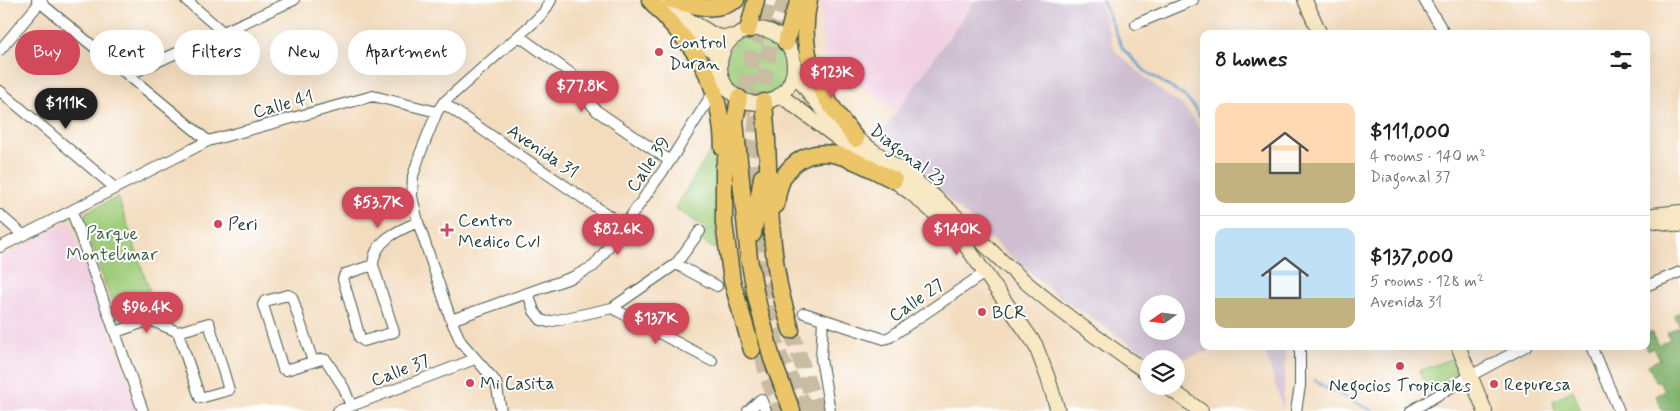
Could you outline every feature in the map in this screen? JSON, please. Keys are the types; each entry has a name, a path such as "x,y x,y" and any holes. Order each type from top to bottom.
{"highway":[{"path":"652,0 695,52 711,82 722,132 727,250 732,281 752,350"},
{"path":"671,0 686,2 703,8 722,7 736,0"},
{"path":"742,33 756,0"},
{"path":"786,43 792,16 800,0"},
{"path":"809,0 806,28 807,51 812,71 830,106 856,139"},
{"path":"724,166 739,98"},
{"path":"764,102 769,193 779,286 791,330"},
{"path":"735,120 749,259 772,359 780,411"},
{"path":"749,259 767,140"},
{"path":"772,226 778,188 782,178 803,157 815,153 829,152 894,180"},
{"path":"772,359 792,411"}],"main road":[{"path":"652,0 716,36 762,29 776,34 786,43 793,56 794,70 789,84 780,95 764,102 751,102 739,98 725,84 721,72 721,58 726,46 742,33"},
{"path":"652,0 706,43 721,58"},
{"path":"1305,0 1318,30"},
{"path":"1312,0 1324,30"},
{"name":"Diagonal 23","path":"794,70 816,104 856,139 930,192 1013,272 1057,307 1140,367"},
{"path":"780,95 894,180 947,224 961,239 1035,344 1058,411"},
{"path":"1650,216 1680,212"},
{"path":"1650,218 1680,224"},
{"path":"1460,350 1486,411"},
{"path":"1179,395 1201,411"}],"street":[{"path":"186,0 222,30"},
{"path":"228,30 294,0"},
{"path":"501,411 496,382 461,342 451,320 418,222 412,196 413,176 437,112 443,103 519,36 544,12 551,0"},
{"path":"1136,24 1193,0"},
{"path":"1424,0 1443,30"},
{"path":"0,50 40,1 90,43"},
{"path":"519,36 569,72 583,85 589,102 597,111 670,161"},
{"path":"128,75 208,141"},
{"path":"0,91 116,188"},
{"name":"Calle 41","path":"0,247 23,234 72,212 208,141 373,96 437,112"},
{"name":"Calle 39","path":"451,320 573,277 594,266 670,161 709,99"},
{"name":"Avenida 31","path":"443,103 624,226"},
{"path":"72,212 143,411"},
{"path":"0,215 23,234"},
{"path":"373,265 345,274 343,279 360,338 364,341 394,332 373,265 375,253 390,235 418,222"},
{"path":"528,293 534,311 541,320 548,322 612,308 676,264 700,230"},
{"path":"676,264 717,286"},
{"name":"Calle 27","path":"804,312 884,339 890,338 986,272"},
{"path":"1650,284 1680,272"},
{"path":"313,362 292,297 288,295 265,301 263,305 283,369 286,370 313,362 322,359 329,362 344,388 351,406"},
{"path":"612,308 712,361"},
{"path":"823,319 821,359 830,411"},
{"path":"116,332 150,320 178,332 209,323 230,390 200,398 178,332"},
{"path":"1296,411 1300,386 1300,350"},
{"path":"1411,411 1519,350"},
{"path":"1594,350 1619,411"},
{"name":"Calle 37","path":"338,411 475,359"},
{"path":"748,411 761,400 766,411"}],"shaded area":[{"path":"822,0 974,0 897,112 825,60 821,33"},
{"path":"975,0 1099,0 1115,51 1161,91 1183,105 1200,129 1200,350 1211,350 1185,358 1185,350 1140,350 1058,296 997,244 880,136"},
{"path":"69,221 99,299 138,411 0,411 0,258"},
{"path":"1264,350 1286,350 1283,409"}],"green space":[{"path":"758,33 776,39 784,47 790,65 784,83 776,91 758,97 740,91 732,83 726,65 732,47 740,39"},
{"path":"716,142 717,218 715,249 701,241 707,229 675,208"},
{"name":"Parque Montelimar","path":"118,197 155,307 119,323 83,221 86,212"},
{"path":"1680,312 1680,326 1674,315"},
{"path":"1680,326 1680,411 1663,411 1656,396 1665,391 1659,381 1656,382 1648,365 1660,359 1654,348 1650,350 1650,332 1658,345 1670,339 1667,333"},
{"path":"1453,358 1457,370 1428,392 1419,371"},
{"path":"1573,390 1581,411 1555,411 1553,401"}],"waterway":[{"path":"1102,0 1123,49 1145,71 1184,96 1200,117"},
{"path":"1315,380 1324,387 1373,411"}],"tunnel":[{"path":"743,114 753,50 758,31 771,0"},
{"path":"785,0 772,37 757,116 752,162 752,205 765,303 779,354 807,411"},
{"path":"752,309 768,379 781,411"},
{"path":"791,330 817,411"}],"place":[{"name":"Control Duran","path":"659,52"},
{"name":"Peri","path":"218,224"},
{"name":"Centro Medico Cvl","path":"447,230"},
{"name":"BCR","path":"982,312"},
{"name":"Negocios Tropicales","path":"1400,366"},
{"name":"Mi Casita","path":"470,383"},
{"name":"Repuresa","path":"1494,384"}]}
